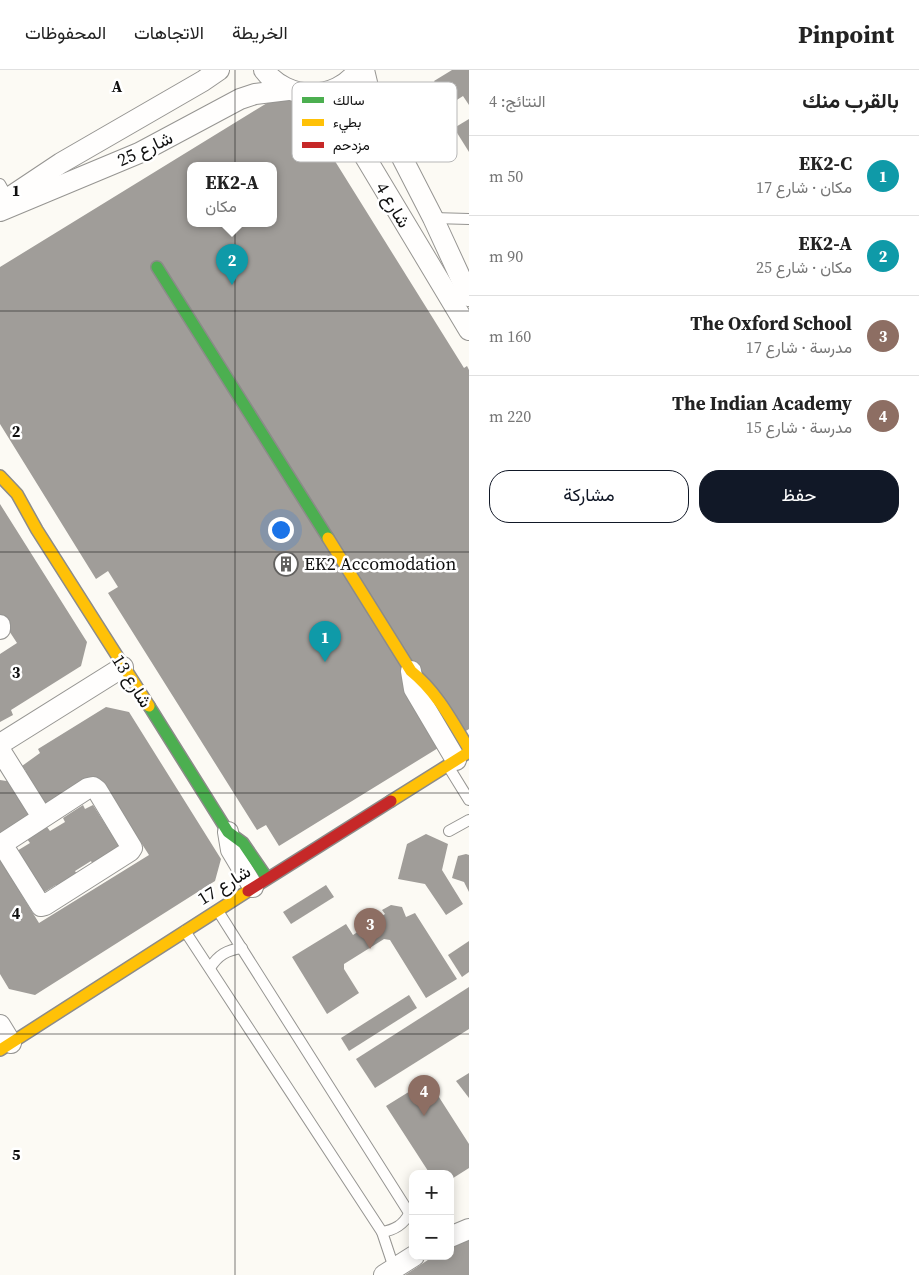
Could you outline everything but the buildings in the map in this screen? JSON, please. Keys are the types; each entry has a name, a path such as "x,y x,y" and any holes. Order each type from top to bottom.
{"street":[{"name":"شارع 25","path":"2,199 219,70"},
{"name":"شارع 4","path":"264,70 275,82 292,90"},
{"name":"شارع 25","path":"346,82 358,70"},
{"name":"شارع 25","path":"2,199 139,153 240,99 255,94 292,92"},
{"name":"شارع 4","path":"367,162 469,330"},
{"name":"شارع 4","path":"405,162 469,296"},
{"path":"157,267 411,671 414,689 460,756"},
{"name":"شارع 13","path":"0,476 16,492 37,530 228,832 231,850 260,883"},
{"name":"شارع 13","path":"0,494 9,500 37,530"},
{"path":"0,625 0,630"},
{"path":"0,744 123,667"},
{"path":"0,750 42,817"},
{"name":"شارع 17","path":"6,1047 184,930 460,756"},
{"path":"93,787 97,790 132,848 45,905 40,906 2,844 42,817 88,788 93,787"},
{"path":"0,1025 6,1047"},
{"path":"454,1235 469,1229"},
{"path":"389,1272 409,1259"}],"lane":[{"path":"433,218 469,219"},
{"path":"460,756 469,800"},
{"path":"449,831 469,820"},
{"path":"218,910 410,1215"},
{"path":"184,930 382,1232 389,1272"},
{"path":"210,968 223,953 232,949 242,948"},
{"path":"382,1232 398,1227 409,1218"}],"traffic: fast":[{"path":"157,267 328,538"},
{"path":"149,706 228,832 243,843 267,878"}],"traffic: slow":[{"path":"0,476 17,494 37,530 149,706"},
{"path":"328,538 411,671 429,688 469,749"},
{"path":"391,801 469,752"},
{"path":"0,1050 248,891"}],"traffic: jam":[{"path":"248,891 391,801"}],"place":[{"name":"EK2-A","path":"232,285"},
{"name":"EK2 Accomodation","path":"286,564"},
{"name":"EK2-C","path":"325,662"},
{"name":"The Oxford School","path":"370,949"},
{"name":"The Indian Academy","path":"424,1116"}]}
